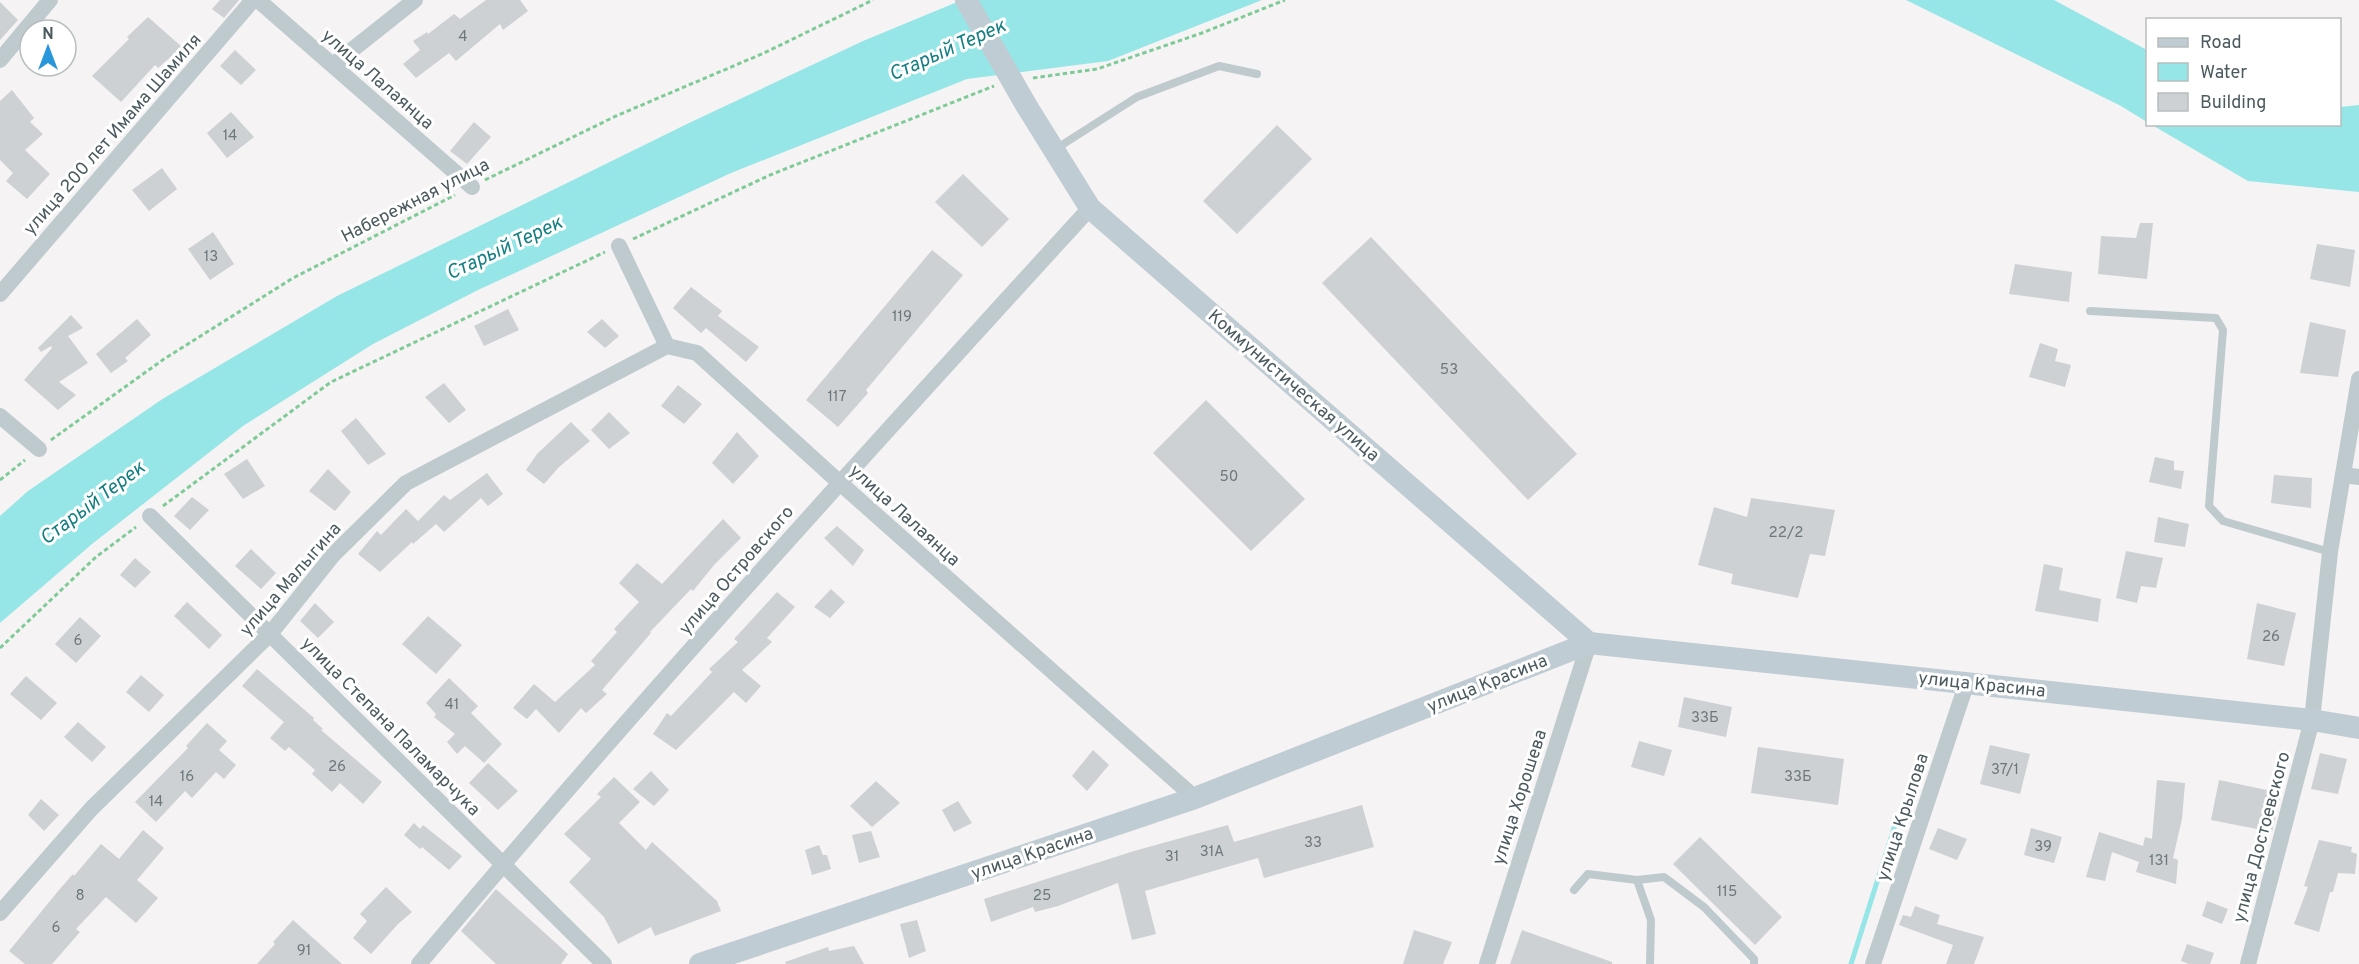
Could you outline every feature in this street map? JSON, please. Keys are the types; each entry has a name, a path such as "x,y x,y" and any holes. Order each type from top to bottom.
{"street":[{"path":"0,60 50,0"},
{"name":"улица 200 лет Имама Шамиля","path":"0,294 253,0"},
{"name":"улица Лалаянца","path":"258,0 472,187"},
{"path":"333,65 415,0"},
{"name":"Коммунистическая улица","path":"966,0 1026,105 1090,208 1589,643"},
{"name":"улица Островского","path":"419,964 503,863 840,483 1090,208"},
{"path":"619,246 667,346"},
{"name":"улица Лалаянца","path":"667,346 697,353 1195,798"},
{"name":"улица Малыгина","path":"0,913 91,809 270,634 333,555 406,483 667,346"},
{"path":"2312,720 2330,552 2351,476 2359,379"},
{"path":"0,416 39,449"},
{"name":"улица Степана Паламарчука","path":"150,516 604,964"},
{"name":"улица Красина","path":"700,964 1195,798 1589,643 2312,720 2359,728"},
{"name":"улица Хорошева","path":"1487,964 1589,643"},
{"name":"улица Крылова","path":"1873,964 1967,682"},
{"name":"улица Достоевского","path":"2248,964 2312,720"}],"lane":[{"path":"1054,150 1137,97 1219,66 1257,74"},
{"path":"2090,311 2216,318 2223,330 2209,506 2223,521 2330,552"},
{"path":"1574,890 1588,874 1636,880 1664,877 1704,907 1754,959 1754,964"},
{"path":"1636,880 1651,920 1650,964"}],"path":[{"name":"Набережная улица","path":"0,480 164,359 293,278 411,216 616,116 764,52 873,0"}],"water":[{"name":"Старый Терек","path":"962,0 1262,0 1108,61 967,79 731,173 478,290 373,344 243,426 92,544 0,623 0,516 28,491 164,398 337,296 689,123 863,41"},
{"path":"1906,0 2054,0 2146,49 2146,121 2121,106"},
{"path":"2359,105 2359,192 2248,181 2154,126 2341,126 2341,107"}],"building":[{"path":"220,0 239,0 224,18 212,9"},
{"path":"486,0 520,0 528,11 503,30 500,24 456,61 449,53 416,78 403,64 420,50 413,41 427,32 428,34 454,14 460,19"},
{"path":"0,2 18,20 0,40"},
{"path":"148,17 182,47 158,68 155,65 121,102 92,76"},
{"path":"235,50 256,70 241,85 220,66"},
{"path":"12,90 34,118 30,122 43,134 25,150 50,174 27,199 6,181 13,173 0,160 0,101"},
{"path":"231,112 254,137 227,158 207,133"},
{"path":"474,122 491,137 467,164 450,151"},
{"path":"1277,125 1312,159 1237,234 1203,201"},
{"path":"162,168 177,189 149,211 132,190"},
{"path":"963,174 1009,219 982,247 935,202"},
{"path":"2140,223 2153,223 2147,279 2098,274 2101,236 2136,238"},
{"path":"213,232 234,264 210,280 188,249"},
{"path":"1371,237 1577,454 1528,500 1322,283"},
{"path":"2317,244 2355,250 2350,287 2310,279"},
{"path":"932,250 963,275 866,390 868,393 838,427 806,400"},
{"path":"2015,264 2072,272 2069,302 2009,294"},
{"path":"691,287 722,311 718,316 759,347 746,362 706,328 701,333 673,308"},
{"path":"508,309 519,330 484,346 474,326"},
{"path":"71,315 83,328 68,336 88,363 59,382 76,395 58,410 24,380 52,348 51,346 41,352 38,348"},
{"path":"137,319 151,335 125,358 128,361 111,373 96,354"},
{"path":"602,319 619,336 605,348 587,332"},
{"path":"2310,322 2346,330 2338,377 2300,373"},
{"path":"2040,343 2058,349 2055,361 2071,365 2065,387 2029,377"},
{"path":"444,383 466,410 449,423 425,397"},
{"path":"678,385 702,404 684,424 661,406"},
{"path":"1206,400 1305,499 1251,551 1153,453"},
{"path":"609,412 630,433 609,449 591,430"},
{"path":"356,418 386,454 368,465 341,431"},
{"path":"571,422 590,441 559,467 544,484 526,470 537,454"},
{"path":"737,432 759,456 733,484 712,463"},
{"path":"2155,457 2174,461 2174,470 2184,471 2181,489 2149,482"},
{"path":"247,459 265,486 243,499 224,474"},
{"path":"328,469 351,492 335,511 309,491"},
{"path":"487,473 503,494 488,506 481,498 444,532 436,524 413,544 412,542 380,572 358,554 377,531 381,535 406,509 418,521 444,495 450,500"},
{"path":"2274,475 2312,478 2311,508 2271,503"},
{"path":"192,497 209,510 190,530 174,516"},
{"path":"1751,498 1835,510 1825,556 1810,554 1798,598 1731,584 1733,574 1698,565 1714,507 1747,517"},
{"path":"2158,517 2189,524 2185,547 2154,542"},
{"path":"723,519 741,538 714,565 693,591 691,589 650,632 602,690 607,694 586,713 581,708 559,733 536,709 527,719 513,708 534,684 555,702 595,665 591,661 617,632 614,629 639,602 619,583 637,563 662,584"},
{"path":"837,526 864,550 853,566 824,538"},
{"path":"251,549 276,573 261,589 235,566"},
{"path":"2126,551 2163,558 2156,588 2141,586 2137,603 2116,598"},
{"path":"135,558 151,572 135,588 120,575"},
{"path":"2044,564 2063,568 2059,590 2101,599 2098,622 2035,611"},
{"path":"831,589 845,602 830,618 814,607"},
{"path":"777,592 795,607 767,638 772,642 742,670 761,686 746,703 734,692 676,750 653,734 667,713 671,716 712,672 709,669 738,642 734,639"},
{"path":"187,602 222,635 209,649 174,616"},
{"path":"315,603 334,622 318,638 300,621"},
{"path":"2257,603 2296,613 2284,666 2247,659"},
{"path":"428,616 462,645 436,674 402,644"},
{"path":"80,617 101,636 76,663 55,644"},
{"path":"257,669 314,718 313,720 323,729 321,730 382,782 363,804 340,783 332,792 312,774 315,770 289,747 285,751 270,738 284,722 242,686"},
{"path":"141,675 164,695 149,712 126,692"},
{"path":"26,676 57,703 41,720 10,694"},
{"path":"449,678 478,706 471,713 502,744 484,763 465,746 457,754 447,742 455,734 434,717 436,714 426,703"},
{"path":"1684,697 1732,707 1726,737 1678,727"},
{"path":"78,722 106,747 92,762 64,737"},
{"path":"207,723 227,741 219,750 236,765 224,779 216,772 192,798 185,791 156,822 135,802 188,748 186,746"},
{"path":"1639,741 1672,750 1664,776 1631,767"},
{"path":"1990,745 2030,754 2020,794 1980,784"},
{"path":"1758,747 1844,759 1838,805 1751,793"},
{"path":"1093,750 1109,765 1087,791 1072,776"},
{"path":"2320,753 2347,759 2338,794 2311,789"},
{"path":"488,763 518,791 498,810 469,783"},
{"path":"651,771 669,790 654,806 633,789"},
{"path":"614,777 640,802 619,823 646,850 652,842 717,901 721,911 655,936 651,927 618,944 604,917 569,882 591,859 564,834 601,797 597,794"},
{"path":"2157,780 2185,783 2182,819 2173,858 2178,860 2176,884 2136,872 2139,862 2112,852 2105,881 2086,877 2099,832 2143,846 2145,837 2152,839"},
{"path":"2219,780 2281,793 2272,832 2211,820"},
{"path":"876,781 900,803 872,827 850,806"},
{"path":"41,799 59,815 44,831 28,815"},
{"path":"958,801 972,823 954,832 942,810"},
{"path":"1362,805 1374,847 1264,878 1258,858 1145,891 1156,934 1132,940 1118,883 1058,906 1035,912 1033,907 991,922 984,899 1134,851 1228,825 1234,842"},
{"path":"414,823 420,829 423,825 462,856 449,870 404,835"},
{"path":"1938,828 1967,839 1957,860 1929,849"},
{"path":"2031,828 2062,837 2054,863 2024,855"},
{"path":"143,830 164,848 137,880 158,898 136,923 106,897 76,929 80,932 52,964 25,964 9,951 59,890 101,844 119,859"},
{"path":"871,831 880,857 859,863 852,835"},
{"path":"1700,837 1782,917 1755,945 1673,864"},
{"path":"2319,840 2352,847 2351,852 2357,854 2355,874 2338,873 2319,932 2294,924 2308,887 2304,886"},
{"path":"819,845 823,855 827,855 831,869 812,875 805,850"},
{"path":"386,887 412,912 371,954 353,938 367,921 360,914"},
{"path":"496,889 568,954 561,964 496,964 461,931"},
{"path":"2207,901 2228,909 2222,924 2202,916"},
{"path":"1915,906 1940,915 1937,924 1984,937 1974,964 1946,964 1953,945 1899,925 1903,915 1911,917"},
{"path":"293,920 342,964 257,964"},
{"path":"917,920 926,951 909,958 900,924"},
{"path":"1414,930 1452,942 1443,964 1403,964"},
{"path":"1522,930 1612,962 1612,964 1510,964"},
{"path":"2187,944 2214,953 2210,964 2189,964 2181,961"},
{"path":"854,946 864,964 786,964 785,962 828,947 829,951"}],"waterway":[{"path":"1851,964 1896,822"}]}
